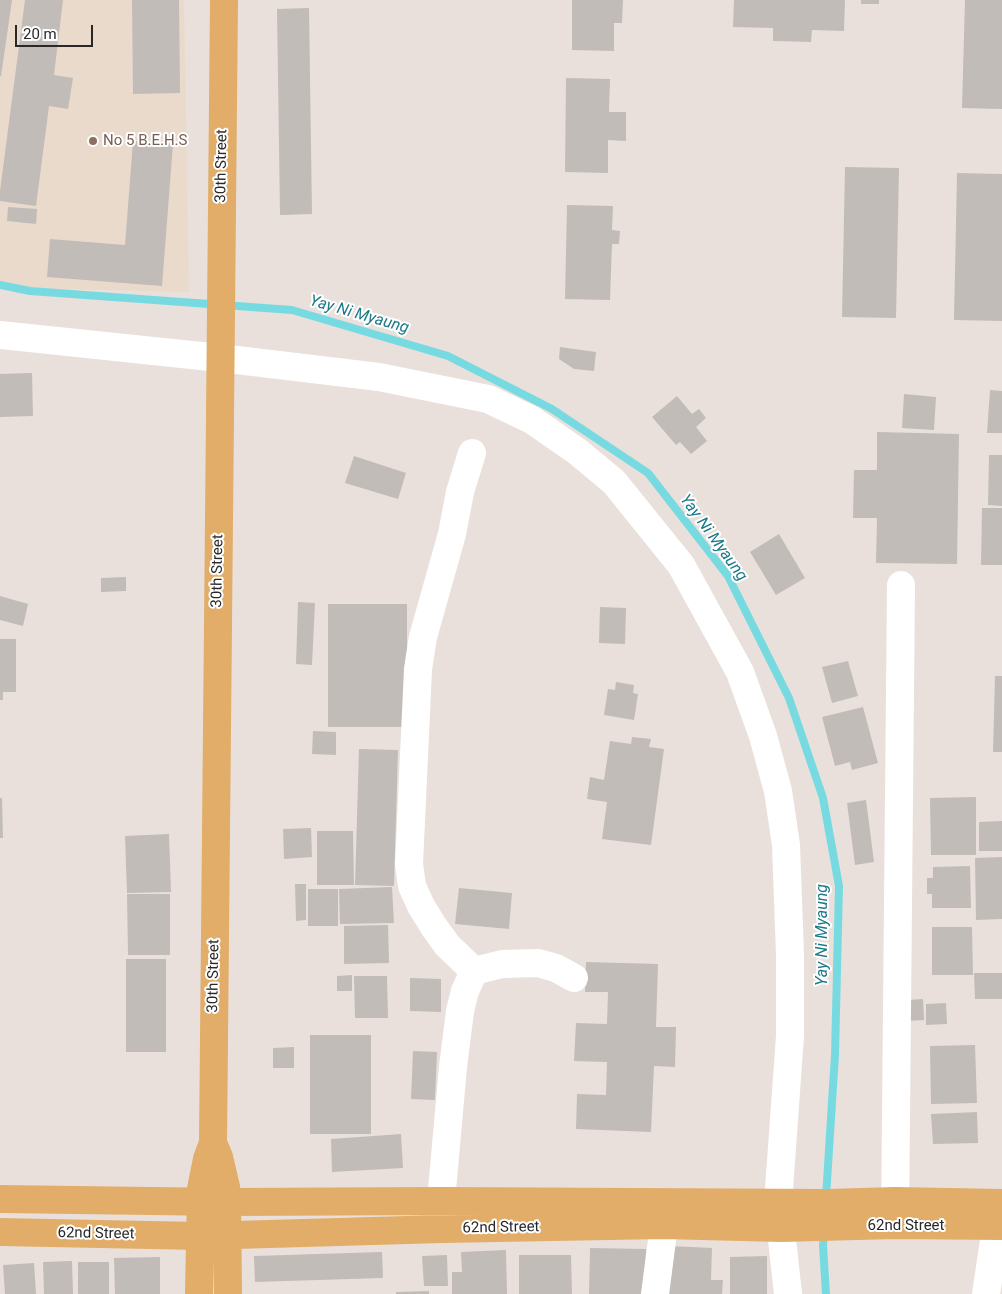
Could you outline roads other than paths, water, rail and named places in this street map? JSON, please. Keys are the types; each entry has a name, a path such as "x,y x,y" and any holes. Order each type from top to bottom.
{"main road":[{"name":"30th Street","path":"199,1294 200,1202 203,1175 212,1143 224,0"},
{"name":"30th Street","path":"212,1143 219,1157 226,1187 228,1294"},
{"name":"62nd Street","path":"0,1199 200,1202 441,1201 786,1215 895,1213 1000,1219"},
{"name":"62nd Street","path":"0,1232 228,1236 442,1229 664,1225 786,1215"}],"street":[{"path":"0,335 220,351 379,377 488,399 532,420 578,452 614,482 682,565 740,672 763,736 778,791 786,845 790,954 786,1215 788,1294"},
{"path":"472,453 460,492 452,534 423,637 418,669 409,864 412,886 421,906 448,945 474,971"},
{"path":"895,1213 901,585"},
{"path":"474,971 502,964 538,963 556,968 574,978"},
{"path":"442,1229 441,1201 453,1067 460,1012 465,991 474,971"},
{"path":"986,1294 1000,1219"},
{"path":"655,1294 664,1225"}],"waterway":[{"name":"Yay Ni Myaung","path":"0,285 30,291 292,310 448,356 552,409 648,473 728,576 789,698 823,798 839,886 835,1055 826,1197"},
{"name":"Yay Ni Myaung","path":"824,1231 826,1294"}],"place":[{"name":"No 5 B.E.H.S","path":"93,141"}]}
